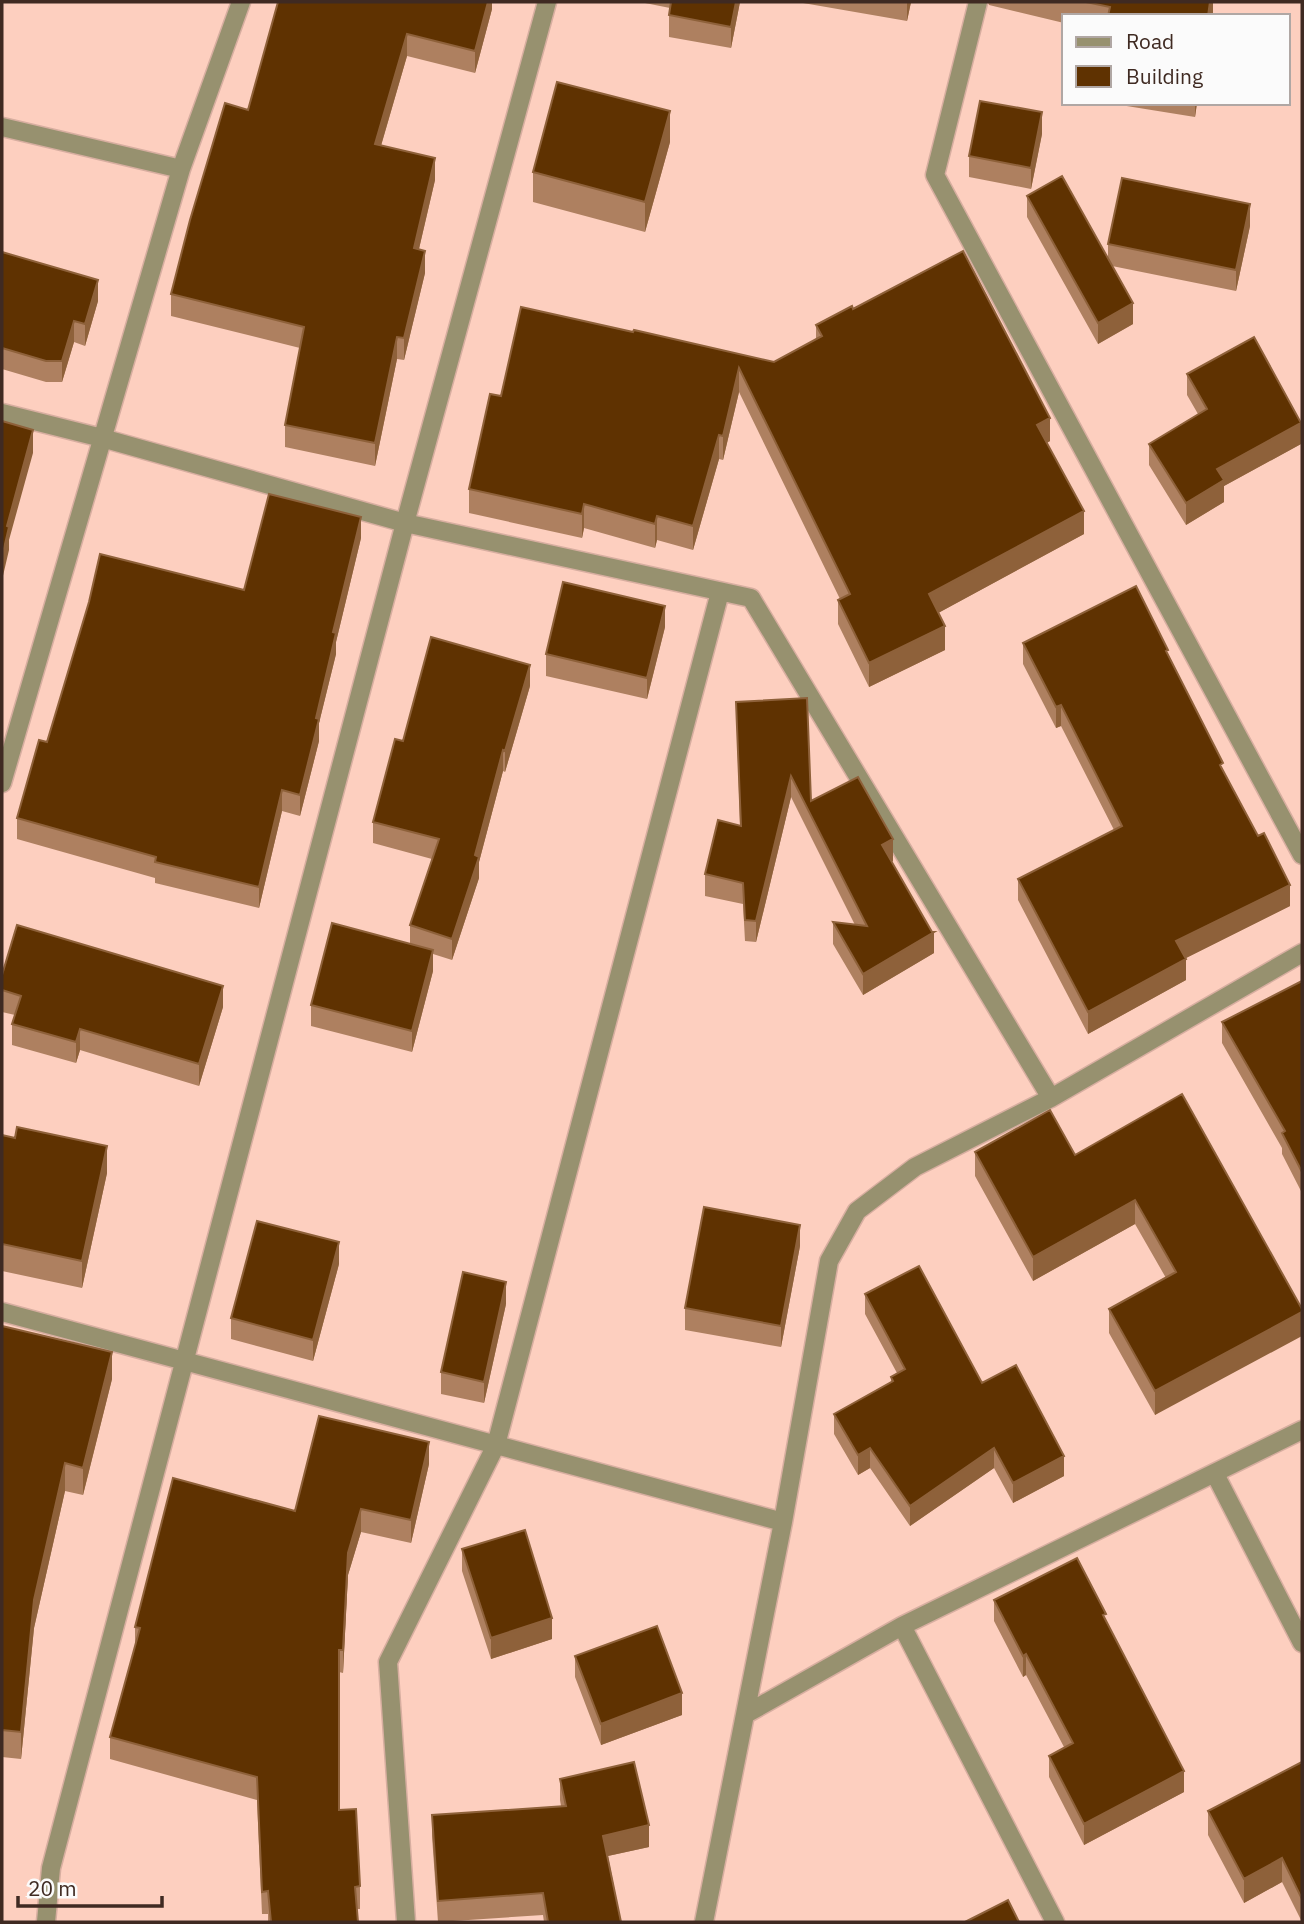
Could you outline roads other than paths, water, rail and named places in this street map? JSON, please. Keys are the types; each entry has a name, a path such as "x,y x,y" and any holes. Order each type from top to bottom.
{"street":[{"path":"2,783 181,169 241,2"},
{"path":"46,1922 51,1868 405,523 547,2"},
{"path":"978,2 934,175 1302,855"},
{"path":"2,127 181,169"},
{"path":"2,413 102,438 405,523 751,598 1051,1098"},
{"path":"406,1922 388,1662 496,1445 720,592"},
{"path":"704,1922 783,1522 829,1261 857,1211 915,1167 1051,1098 1302,953"},
{"path":"2,1312 783,1522"},
{"path":"746,1714 902,1626 1302,1430"},
{"path":"1215,1474 1302,1643"},
{"path":"902,1626 1055,1922"}]}
